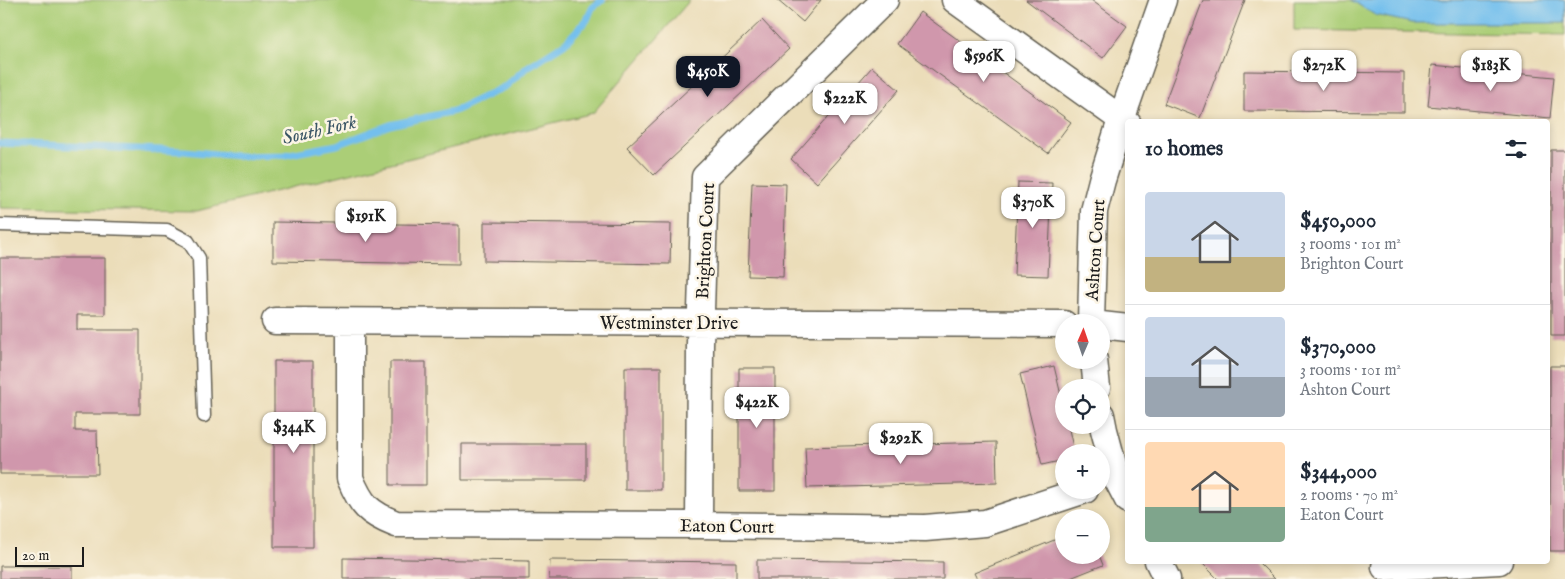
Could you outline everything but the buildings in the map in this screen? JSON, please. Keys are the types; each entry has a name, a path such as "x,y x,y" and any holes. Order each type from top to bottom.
{"street":[{"name":"Brighton Court","path":"698,525 705,177 885,0"},
{"path":"954,0 1124,122 1163,0"},
{"name":"Ashton Court","path":"1091,314 1094,211 1102,180 1124,122"},
{"name":"Westminster Drive","path":"275,321 1055,324"},
{"name":"Eaton Court","path":"350,322 350,478 357,496 368,510 380,518 396,524 925,528 985,523 1058,499"},
{"path":"1110,326 1125,328"},
{"path":"1105,434 1115,488"},
{"path":"1160,564 1167,579"},
{"path":"1386,569 1467,564"}],"lane":[{"path":"0,225 167,230 188,241 200,258 204,416"}],"green space":[{"path":"0,0 690,0 593,113 197,211 0,208"},
{"path":"1294,0 1565,0 1565,35 1294,30"}],"water":[{"path":"1351,0 1565,0 1565,23 1412,23 1375,15"}],"waterway":[{"name":"South Fork","path":"0,143 184,151 239,156 285,155 337,145 390,125 454,111 506,86 526,68 564,44 587,20 592,8 602,0"}]}
